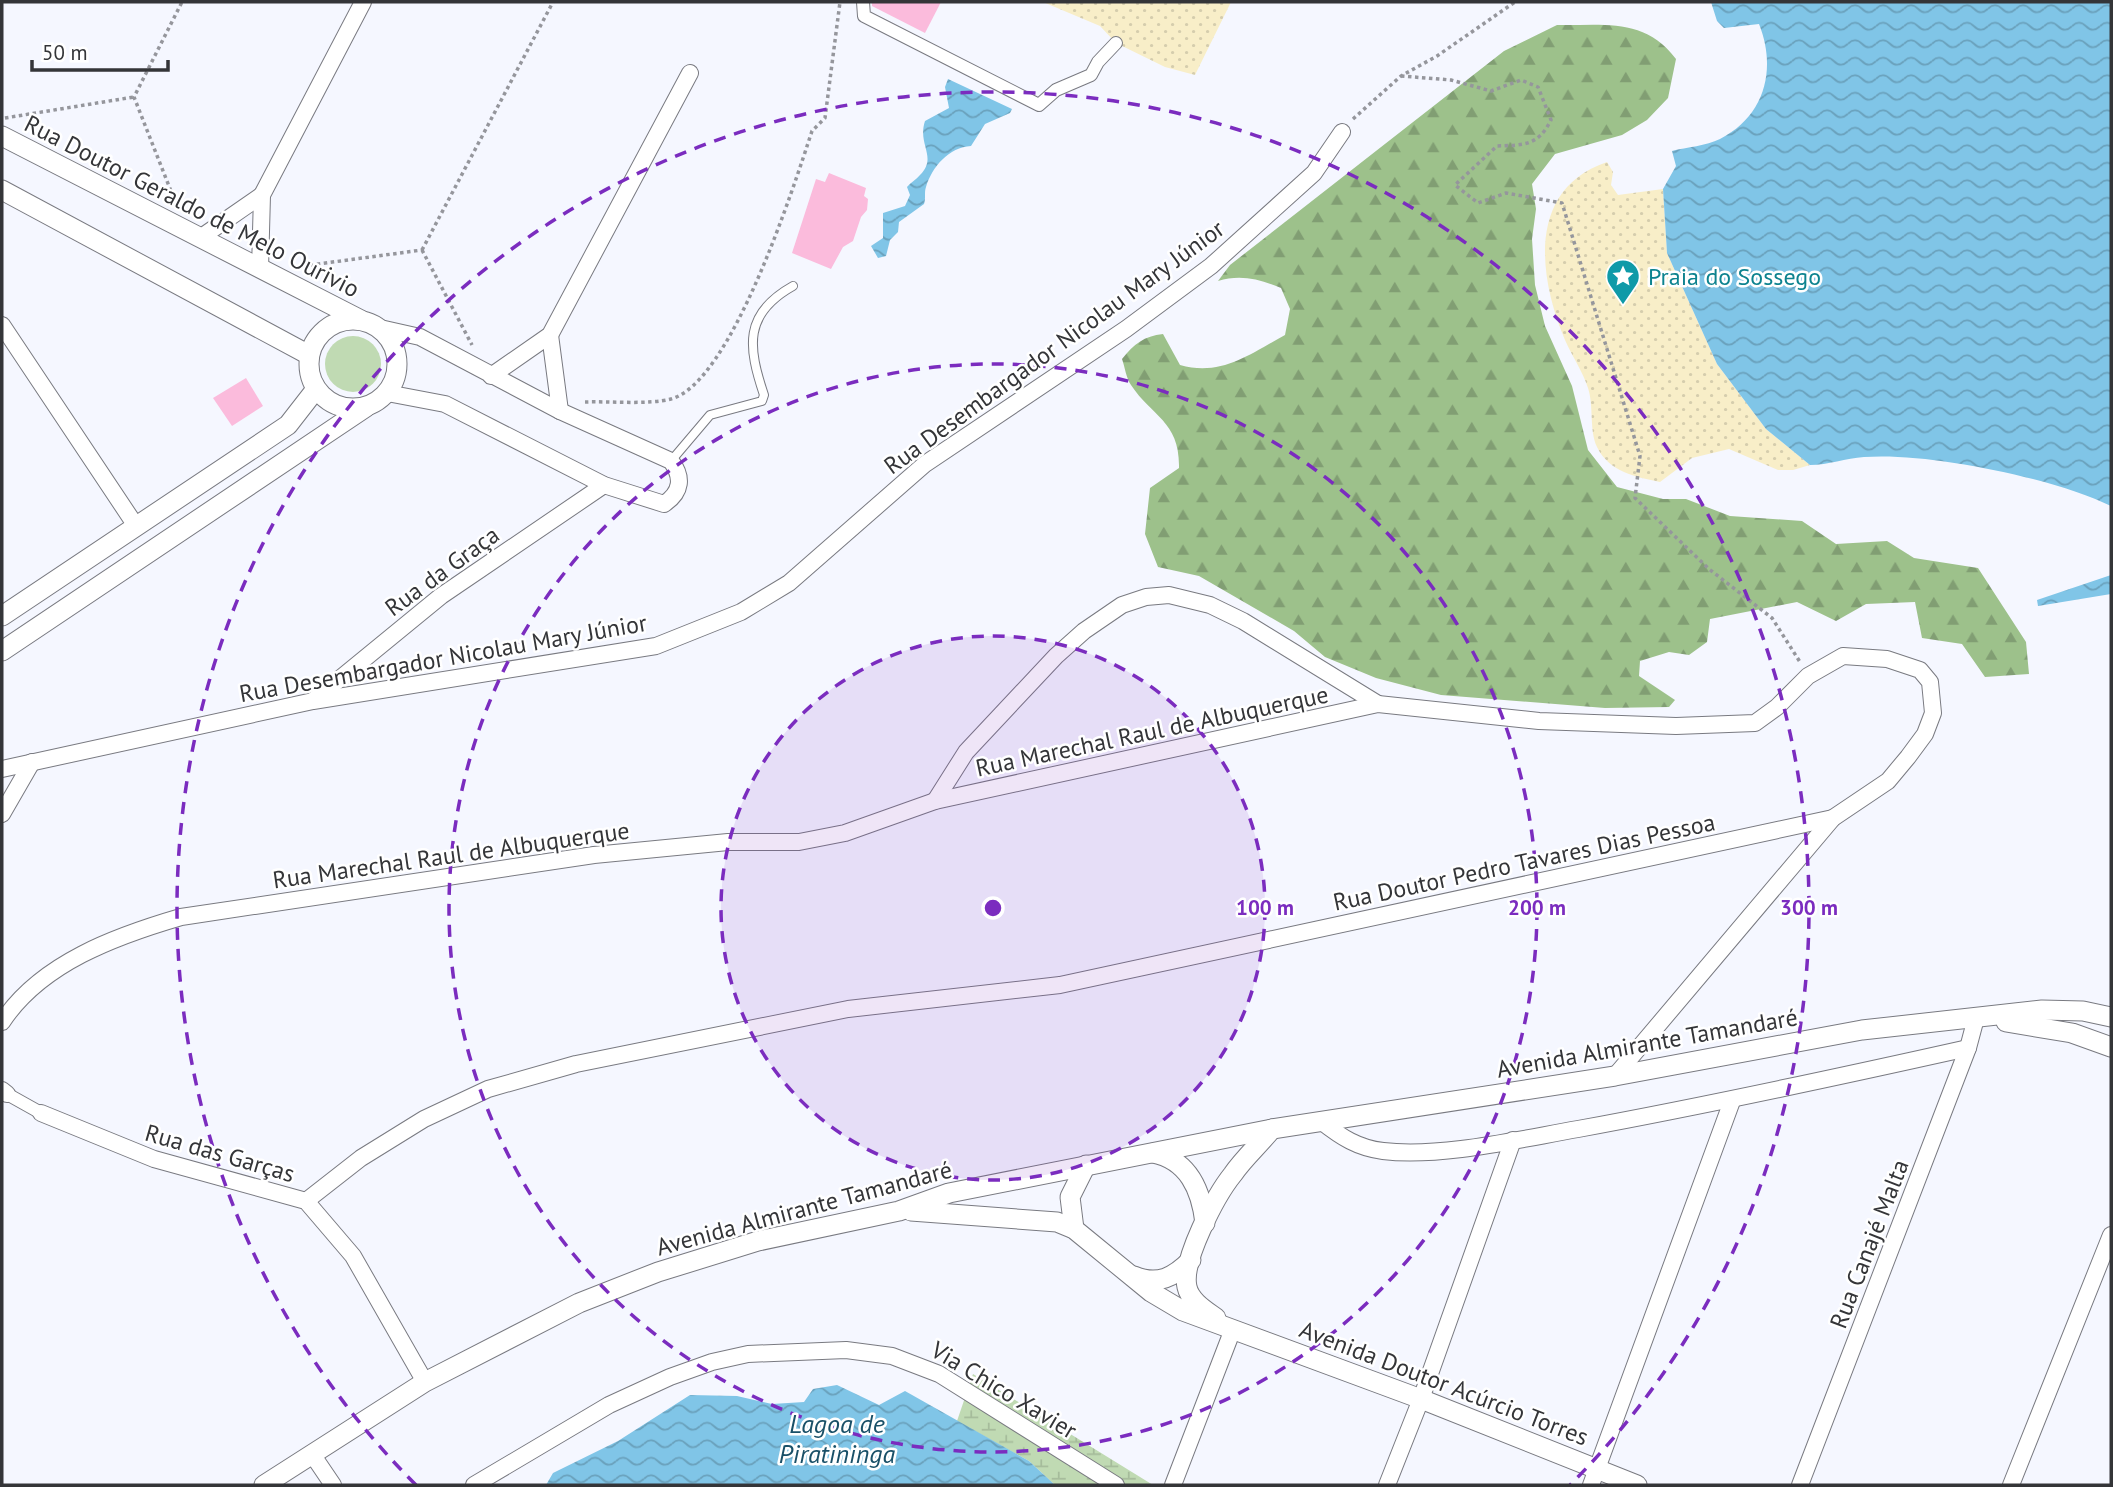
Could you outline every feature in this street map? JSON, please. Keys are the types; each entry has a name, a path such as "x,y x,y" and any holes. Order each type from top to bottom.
{"street":[{"path":"262,270 262,195 363,2"},
{"path":"863,2 864,16 1039,105 1056,90 1091,75 1098,62 1116,43"},
{"path":"489,375 550,335 690,73"},
{"name":"Rua Desembargador Nicolau Mary Júnior","path":"2,769 313,701 656,646 741,612 767,598 827,552 925,464 1126,329 1211,266 1314,173 1342,132"},
{"name":"Rua Doutor Geraldo de Melo Ourivio","path":"2,136 361,320"},
{"path":"2,190 309,355"},
{"path":"193,234 262,195"},
{"path":"366,407 338,406 316,389 311,379 309,355 323,331 334,324 361,320 380,328 420,337 489,375 671,461 680,473 679,486 673,498 664,504 604,485 445,404 387,393"},
{"path":"2,325 136,526"},
{"path":"2,652 387,393 394,383 397,357 393,344 380,328"},
{"path":"550,335 559,407"},
{"path":"2,616 288,425 316,389"},
{"name":"Rua da Graça","path":"313,701 441,596 604,485"},
{"name":"Rua Marechal Raul de Albuquerque","path":"935,802 966,752 1056,656 1084,631 1122,605 1146,597 1169,595 1210,605 1243,621 1378,704"},
{"name":"Rua Marechal Raul de Albuquerque","path":"2,1023 27,990 46,976 136,930 181,917 594,855 728,842 799,842 845,833 935,802 1378,704 1539,721 1676,726 1755,723 1777,707 1808,676 1843,656 1887,659 1920,670 1930,682 1933,713 1925,734 1908,757 1888,781 1833,818 1615,1076"},
{"path":"2,814 32,762"},
{"name":"Rua Doutor Pedro Tavares Dias Pessoa","path":"306,1201 361,1158 424,1119 488,1089 576,1064 848,1009 928,998 1014,993 1060,985 1833,818"},
{"name":"Avenida Almirante Tamandaré","path":"264,1485 425,1382 579,1303 658,1272 758,1241 899,1211 949,1193 1272,1129 1615,1076 1862,1030 2065,1010 2111,1017"},
{"name":"Avenida Almirante Tamandaré","path":"1979,1018 2072,1033 2111,1046"},
{"name":"Rua Canajé Malta","path":"1800,1485 1979,1018"},
{"path":"1322,1122 1345,1139 1383,1151 1432,1150 1513,1140 1732,1101 1968,1048"},
{"name":"Rua das Garças","path":"4,1092 41,1113 154,1159 306,1201 353,1256 425,1382"},
{"path":"1594,1477 1732,1101"},
{"name":"Avenida Doutor Acúrcio Torres","path":"1233,1329 1203,1309 1190,1296 1187,1277 1205,1223 1226,1183 1272,1129"},
{"path":"1387,1485 1421,1399 1513,1140"},
{"path":"1152,1153 1171,1157 1189,1175 1202,1201 1205,1223"},
{"path":"1074,1228 1070,1197 1086,1165"},
{"name":"Avenida Doutor Acúrcio Torres","path":"899,1211 1040,1219 1074,1228 1151,1293 1183,1311 1421,1399 1594,1477 1637,1485"},
{"path":"2011,1485 2111,1235"},
{"path":"1126,1272 1148,1280 1167,1279 1192,1259"},
{"path":"1173,1485 1233,1329"},
{"name":"Via Chico Xavier","path":"474,1485 609,1405 670,1377 712,1362 748,1354 846,1350 892,1356 939,1374 1116,1485"},
{"path":"312,1454 332,1485"}],"lane":[{"path":"671,461 710,415 762,401 764,395 752,359 754,330 761,312 778,294 793,286"}],"path":[{"path":"134,96 182,2"},
{"path":"422,250 553,2"},
{"path":"559,407 670,399 689,390 731,338 742,305 763,269 812,131 825,118 840,2"},
{"path":"1342,132 1367,104 1401,76 1437,56 1515,2"},
{"path":"1401,76 1451,80 1491,91 1521,80 1538,87 1551,120 1544,134 1530,145 1497,145 1455,185 1478,203 1506,193 1562,203 1640,456 1635,498 1709,569 1772,618 1808,676"},
{"path":"2,118 134,96"},
{"path":"134,96 193,234"},
{"path":"262,270 422,250"},
{"path":"422,250 489,375"}],"green space":[{"path":"1557,25 1607,25 1637,30 1651,36 1676,59 1668,98 1647,120 1622,135 1555,154 1532,184 1536,209 1532,239 1535,285 1545,326 1572,386 1588,450 1617,487 1663,499 1686,499 1730,516 1802,521 1836,544 1887,541 1914,558 1978,568 2026,642 2029,674 1985,677 1962,644 1922,638 1915,602 1866,604 1836,621 1797,602 1710,619 1707,642 1689,655 1669,652 1640,661 1639,676 1675,700 1669,707 1605,708 1441,695 1376,678 1325,657 1294,631 1199,576 1158,567 1145,534 1150,488 1179,468 1178,452 1170,430 1129,382 1122,359 1140,342 1163,334 1180,365 1209,368 1235,362 1285,335 1290,309 1281,288 1250,278 1218,281 1230,265 1504,51"},
{"path":"347,336 359,336 369,340 377,348 381,364 377,380 369,388 359,392 347,392 337,388 329,380 325,370 325,358 329,348 337,340"},
{"path":"973,1374 1153,1485 1055,1485 1029,1461 957,1421"}],"sand":[{"path":"1043,2 1231,2 1195,75 1165,67 1116,43 1100,26"},
{"name":"Praia do Sossego","path":"1607,162 1613,172 1611,185 1618,195 1663,189 1667,253 1717,364 1766,429 1810,465 1793,470 1778,470 1729,449 1692,458 1660,482 1624,472 1602,455 1597,447 1592,426 1588,388 1556,315 1545,263 1546,237 1551,213 1563,192 1581,175"}],"water":[{"path":"1711,2 2111,2 2111,506 2025,477 1955,463 1891,457 1857,458 1810,465 1766,429 1717,364 1667,253 1663,189 1676,166 1672,151 1715,141 1735,129 1748,118 1757,104 1766,74 1767,58 1759,24 1724,28 1717,21"},
{"path":"948,79 1012,109 1010,113 985,124 971,146 956,150 943,159 925,189 924,204 899,222 898,232 890,240 886,256 878,258 871,246 883,238 883,213 905,206 910,195 907,187 925,168 925,121 949,108 945,87"},
{"path":"2111,575 2111,594 2038,606 2037,600"},
{"name":"Lagoa de Piratininga","path":"837,1385 879,1405 905,1391 1029,1461 1055,1485 546,1485 553,1473 618,1441 690,1395 737,1396 772,1404 804,1402 813,1389"}],"building":[{"path":"872,2 941,2 925,33 872,6"},
{"path":"829,173 866,188 864,196 868,199 867,210 861,217 853,241 843,247 831,269 792,253 816,179 825,182"},
{"path":"246,378 263,406 232,426 213,398"}],"place":[{"name":"Praia do Sossego","path":"1623,306"}]}
